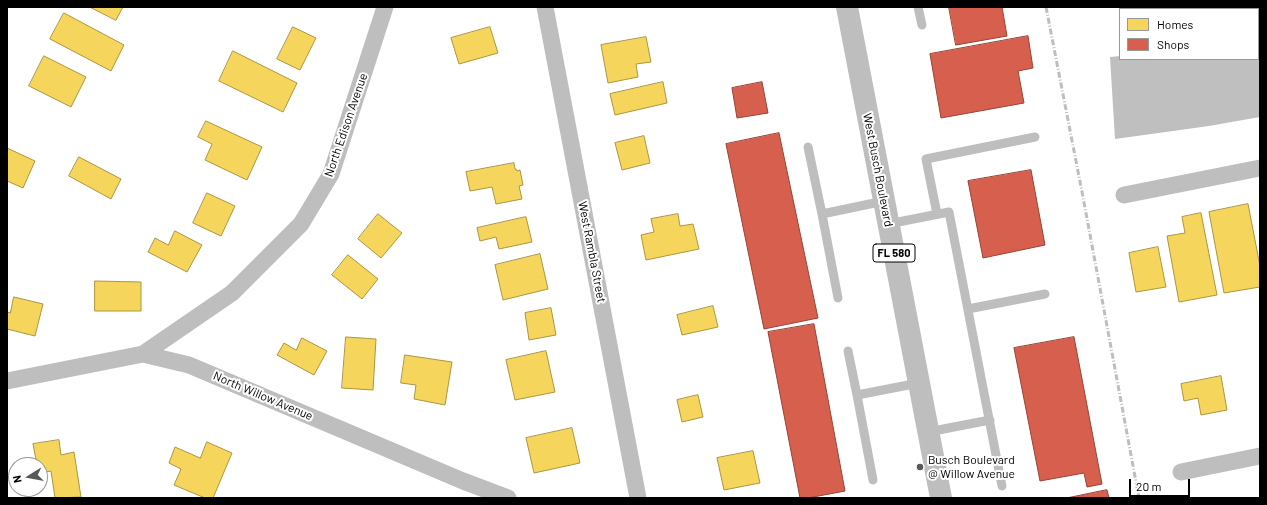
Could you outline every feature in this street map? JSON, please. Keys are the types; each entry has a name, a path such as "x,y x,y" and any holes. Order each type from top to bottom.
{"main road":[{"name":"West Busch Boulevard","path":"847,7 941,498"}],"street":[{"name":"North Edison Avenue","path":"143,354 232,293 301,224 331,174 385,7"},
{"name":"West Rambla Street","path":"545,7 638,498"},
{"path":"1124,195 1260,168"},
{"name":"North Willow Avenue","path":"7,381 143,354 190,365 455,478 508,498"},
{"path":"1182,472 1260,456"}],"lane":[{"path":"918,7 922,25"},
{"path":"937,214 926,158 1035,137"},
{"path":"808,147 838,298"},
{"path":"822,214 884,201"},
{"path":"888,224 949,212 1002,486"},
{"path":"968,309 1046,294"},
{"path":"848,351 873,480"},
{"path":"857,395 919,383"},
{"path":"928,432 990,420"}],"shaded area":[{"path":"1260,35 1260,117 1209,126 1115,139 1110,57 1119,56 1119,60 1259,60"}],"building: Homes":[{"path":"90,7 123,7 116,20"},
{"path":"64,13 124,45 111,71 50,39"},
{"path":"293,27 316,38 300,70 277,59"},
{"path":"490,27 498,53 459,64 451,38"},
{"path":"646,37 651,62 636,64 638,77 608,83 601,45"},
{"path":"233,51 297,83 283,112 219,81"},
{"path":"44,56 86,77 71,107 29,86"},
{"path":"663,82 667,103 615,115 610,94"},
{"path":"206,121 262,147 247,180 205,160 212,144 198,137"},
{"path":"644,136 650,163 622,170 615,143"},
{"path":"7,148 35,161 23,188 7,181"},
{"path":"79,157 121,179 111,199 69,176"},
{"path":"514,163 515,169 517,171 520,170 523,185 519,186 522,199 496,204 492,187 470,191 466,172"},
{"path":"207,193 235,206 221,236 193,223"},
{"path":"1248,204 1260,266 1260,287 1224,293 1209,212"},
{"path":"1201,213 1217,295 1179,302 1167,236 1185,233 1182,217"},
{"path":"378,214 402,233 381,258 358,239"},
{"path":"678,214 680,226 693,224 699,249 646,260 641,235 654,232 651,219"},
{"path":"526,217 532,242 499,249 496,237 480,241 477,228"},
{"path":"175,231 202,245 187,272 148,252 155,238 168,245"},
{"path":"1158,247 1166,287 1136,292 1129,253"},
{"path":"540,254 548,289 503,300 495,265"},
{"path":"348,255 378,279 362,299 332,275"},
{"path":"95,281 141,282 141,311 95,311"},
{"path":"14,297 43,304 35,336 7,329 7,312 10,313"},
{"path":"713,306 718,327 682,335 677,315"},
{"path":"551,308 556,335 529,340 525,313"},
{"path":"346,337 376,339 373,390 342,388"},
{"path":"302,338 327,351 314,375 277,355 284,343 296,350"},
{"path":"546,351 555,392 515,400 506,360"},
{"path":"405,355 452,362 445,405 414,399 416,385 401,383"},
{"path":"1221,376 1227,410 1201,415 1198,398 1184,401 1181,384"},
{"path":"698,395 703,417 682,422 677,400"},
{"path":"572,428 580,463 534,473 526,438"},
{"path":"59,440 61,455 74,452 81,497 55,498 51,471 48,472 48,457 35,457 33,444"},
{"path":"207,442 232,453 213,498 205,498 174,485 181,469 169,463 175,447 200,458"},
{"path":"753,451 760,483 724,490 717,458"}],"building: Shops":[{"path":"949,7 1002,7 1007,36 956,45"},
{"path":"1028,36 1033,68 1018,71 1024,103 941,118 930,54"},
{"path":"762,82 768,113 737,118 732,88"},
{"path":"779,133 818,318 764,329 726,144"},
{"path":"1031,170 1045,245 983,258 968,181"},
{"path":"814,324 845,491 808,498 800,498 768,332"},
{"path":"1074,337 1102,484 1087,487 1084,473 1040,481 1014,348"},
{"path":"1107,490 1109,498 1067,498"}],"railway":[{"path":"1046,7 1139,498"}],"place":[{"name":"Busch Boulevard @ Willow Avenue","path":"920,467"}]}
